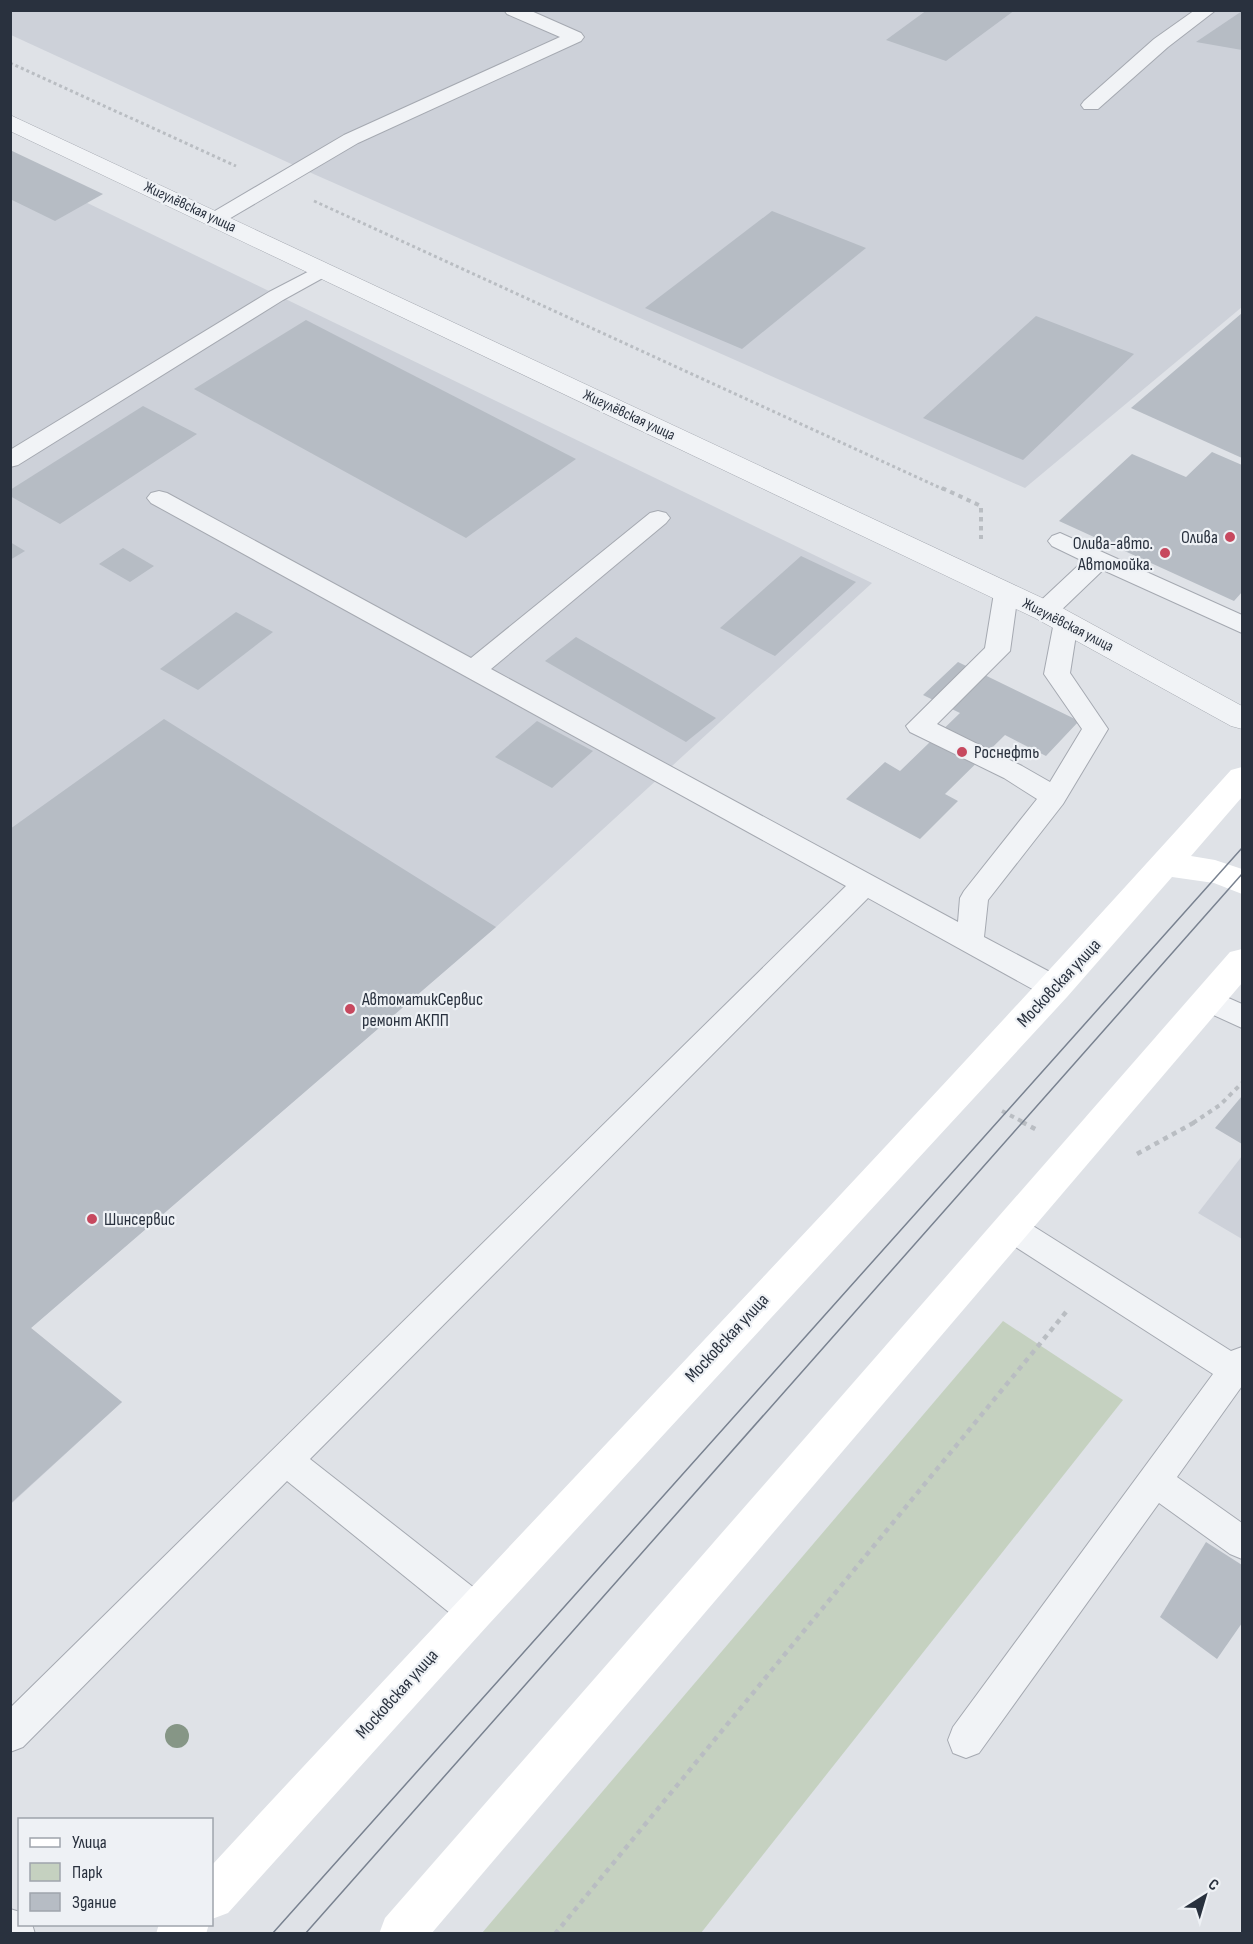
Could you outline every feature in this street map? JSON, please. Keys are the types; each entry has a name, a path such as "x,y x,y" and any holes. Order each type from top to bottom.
{"street":[{"name":"Жигулёвская улица","path":"10,122 1055,616 1242,719"},
{"name":"Московская улица","path":"213,1896 474,1610 1055,988 1167,865 1242,778"},
{"path":"1167,865 1212,870 1232,876 1242,883"},
{"path":"401,1934 1242,961"}],"lane":[{"path":"215,219 351,139 574,37 513,10"},
{"path":"1091,105 1161,43 1208,10"},
{"path":"10,460 276,296 323,270"},
{"path":"159,498 1055,988"},
{"path":"473,670 658,518"},
{"path":"1060,541 1242,625"},
{"path":"970,941 974,898 1054,797 1095,729 1057,674 1055,616 1100,559"},
{"path":"1006,593 997,651 919,726 1013,772 1054,797"},
{"path":"10,1734 865,884"},
{"path":"1208,1000 1242,1017"},
{"path":"966,1740 1239,1366 1089,1279 1011,1228"},
{"path":"286,1460 474,1610"},
{"path":"1155,1480 1242,1542"},
{"path":"10,1928 16,1934"}],"path":[{"path":"10,63 981,506 981,581"},
{"path":"1127,1159 1188,1126 1233,1095 1242,1083"},
{"path":"998,1109 1040,1132"},
{"path":"555,1934 1051,1331 1089,1279"}],"shaded area":[{"path":"11,10 1242,11 1242,307 1025,488 300,168 11,35"},
{"path":"11,166 872,583 496,927 31,1328 122,1402 11,1504"},
{"path":"1242,1156 1242,1239 1198,1213"}],"green space":[{"path":"1003,1321 1123,1400 701,1933 482,1933"}],"building":[{"path":"927,10 1015,10 946,61 886,40"},
{"path":"1242,11 1242,50 1196,42"},
{"path":"10,150 103,194 55,221 10,199"},
{"path":"772,211 866,248 742,349 645,308"},
{"path":"1242,313 1242,458 1131,408"},
{"path":"1036,316 1134,354 1023,460 923,418"},
{"path":"306,320 576,459 466,538 194,389"},
{"path":"143,406 197,434 60,524 10,496 10,490"},
{"path":"1212,452 1242,465 1242,592 1234,601 1059,521 1132,454 1186,477"},
{"path":"10,542 25,551 10,560"},
{"path":"123,548 154,566 130,582 99,564"},
{"path":"801,556 856,582 775,656 720,628"},
{"path":"236,612 273,632 198,690 160,669"},
{"path":"576,637 716,718 686,742 545,661"},
{"path":"958,662 1079,721 1046,756 1005,735 945,794 958,801 920,839 846,799 885,762 900,771 960,713 923,695"},
{"path":"164,719 496,927 31,1328 122,1402 10,1504 10,829"},
{"path":"537,721 593,751 552,788 495,757"},
{"path":"1242,1096 1242,1144 1215,1128"},
{"path":"1206,1542 1242,1565 1242,1623 1217,1659 1160,1617"}],"tram line":[{"path":"272,1934 1242,848"},
{"path":"305,1934 1242,874"}],"place":[{"name":"Олива","path":"1230,537"},
{"name":"Олива-авто. Автомойка.","path":"1165,553"},
{"name":"Роснефть","path":"962,752"},
{"name":"АвтоматикСервис ремонт АКПП","path":"350,1009"},
{"name":"Шинсервис","path":"92,1219"}]}
